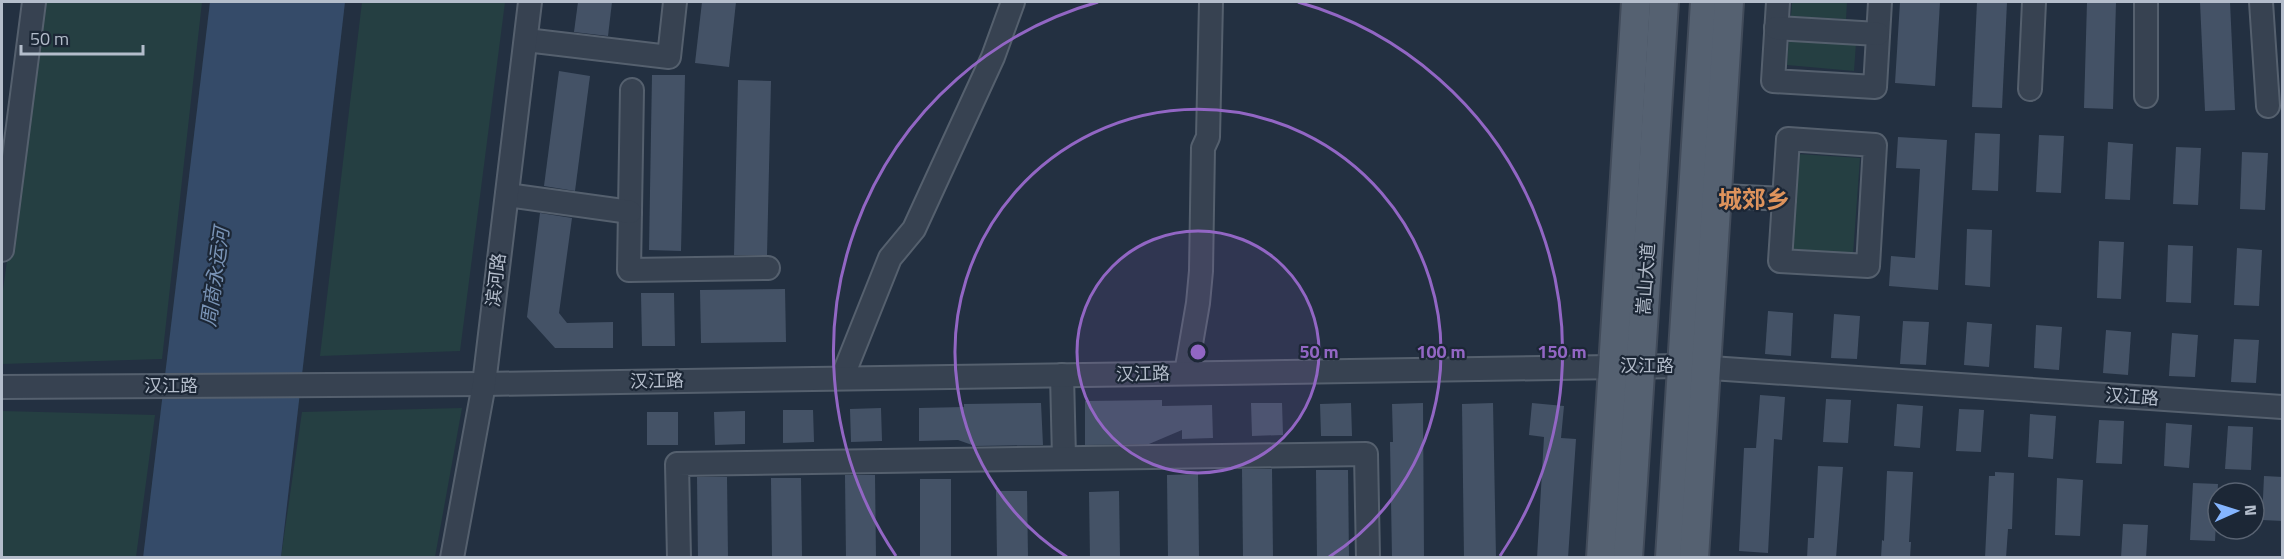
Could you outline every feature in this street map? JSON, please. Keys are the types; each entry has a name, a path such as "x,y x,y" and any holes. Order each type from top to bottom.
{"main road":[{"path":"1601,558 1627,366 1636,2"},
{"name":"嵩山大道","path":"1628,558 1627,366 1664,2"},
{"path":"1705,2 1705,195"},
{"path":"1670,558 1694,367 1705,195 1729,2"},
{"path":"1694,367 1694,558"}],"street":[{"path":"2,250 34,2"},
{"name":"滨河路","path":"452,558 484,384 530,2"},
{"path":"526,40 669,57 675,2"},
{"path":"842,378 890,258 914,229 993,57 1013,2"},
{"path":"1186,373 1201,271 1203,148 1208,137 1211,2"},
{"path":"1778,2 1773,81 1875,87 1880,2"},
{"path":"2030,89 2034,2"},
{"path":"2146,2 2146,96"},
{"path":"2262,2 2268,106"},
{"path":"1776,28 1878,34"},
{"path":"632,90 629,270 768,268"},
{"path":"1788,140 1875,145 1868,266 1780,261 1784,199 1788,140"},
{"path":"507,195 630,212"},
{"path":"1705,195 1784,199"},
{"name":"汉江路","path":"2,387 484,384 1627,366 1694,367 2283,407"},
{"path":"1062,375 1064,458"},
{"path":"679,558 677,464 1366,454 1368,558"}],"green space":[{"path":"43,2 202,2 162,359 2,364 2,297"},
{"path":"362,2 505,2 460,351 320,356"},
{"path":"1792,2 1847,2 1846,19 1791,16"},
{"path":"1789,37 1856,43 1854,71 1787,65"},
{"path":"1797,154 1860,158 1853,254 1791,250"},
{"path":"462,408 435,557 281,557 302,412"},
{"path":"2,411 155,415 136,557 2,557"}],"water":[{"name":"周商永运河","path":"210,2 345,2 281,557 143,558"}],"building":[{"path":"578,2 612,2 608,36 574,32"},
{"path":"702,2 736,2 729,67 695,63"},
{"path":"1900,2 1940,2 1935,86 1895,83"},
{"path":"1977,2 2007,2 2002,108 1972,107"},
{"path":"2087,2 2116,2 2113,109 2084,108"},
{"path":"2200,2 2230,2 2235,110 2205,111"},
{"path":"559,71 590,76 575,191 544,186"},
{"path":"652,75 685,75 681,251 649,250"},
{"path":"738,80 771,81 767,255 734,255"},
{"path":"1975,133 2000,134 1998,191 1972,190"},
{"path":"2039,135 2064,136 2061,193 2036,192"},
{"path":"1898,137 1947,140 1938,290 1889,286 1891,256 1915,258 1920,169 1896,168"},
{"path":"2108,142 2133,144 2130,200 2105,199"},
{"path":"2176,147 2201,148 2198,205 2173,204"},
{"path":"2242,152 2268,153 2265,210 2240,209"},
{"path":"540,213 572,218 559,313 567,323 613,322 613,348 555,348 527,317"},
{"path":"1967,229 1992,230 1990,287 1965,285"},
{"path":"2099,241 2124,242 2121,299 2097,298"},
{"path":"2168,245 2193,246 2191,303 2166,302"},
{"path":"2237,248 2262,250 2259,306 2234,305"},
{"path":"785,289 786,342 701,343 700,290"},
{"path":"641,293 674,293 675,346 642,346"},
{"path":"1768,311 1793,313 1791,356 1765,354"},
{"path":"1834,314 1860,316 1857,359 1831,358"},
{"path":"1903,321 1929,322 1926,365 1900,364"},
{"path":"1967,322 1992,324 1989,367 1964,365"},
{"path":"2036,325 2062,327 2059,370 2034,368"},
{"path":"2106,330 2131,332 2128,375 2103,373"},
{"path":"2172,333 2198,335 2195,377 2169,376"},
{"path":"2234,339 2259,340 2256,383 2231,382"},
{"path":"1760,395 1785,397 1782,440 1774,439 1768,553 1739,551 1744,448 1756,448"},
{"path":"1826,399 1851,400 1848,443 1823,442"},
{"path":"1162,400 1162,406 1212,405 1213,438 1182,439 1182,430 1149,444 1085,445 1085,401"},
{"path":"1041,403 1043,445 975,446 958,440 919,441 919,408 964,407 964,404"},
{"path":"1251,403 1282,403 1283,435 1252,436"},
{"path":"1351,403 1352,436 1321,436 1320,404"},
{"path":"1423,403 1424,558 1392,558 1390,442 1393,442 1392,404"},
{"path":"1493,403 1496,558 1464,558 1462,404"},
{"path":"1532,403 1564,406 1561,438 1576,439 1568,558 1537,558 1544,437 1529,435"},
{"path":"1897,404 1923,406 1920,448 1894,446"},
{"path":"881,408 882,441 851,442 850,409"},
{"path":"1959,409 1984,410 1981,452 1956,451"},
{"path":"783,410 813,410 814,442 783,443"},
{"path":"745,411 745,444 715,445 714,412"},
{"path":"647,412 678,412 678,445 647,445"},
{"path":"2030,414 2056,416 2053,459 2028,457"},
{"path":"2099,420 2124,421 2122,464 2096,463"},
{"path":"2166,423 2192,425 2189,468 2164,466"},
{"path":"2228,426 2253,427 2251,470 2225,469"},
{"path":"1818,466 1843,467 1836,558 1807,558 1808,538 1814,538"},
{"path":"1242,469 1272,469 1273,558 1243,558"},
{"path":"1316,470 1348,470 1349,558 1317,558"},
{"path":"1887,471 1913,472 1910,558 1881,558 1882,540 1884,541"},
{"path":"1995,472 2014,473 2012,529 2008,529 2006,558 1985,558 1989,476 1995,476"},
{"path":"1198,474 1199,558 1168,558 1167,475"},
{"path":"845,475 875,475 876,558 846,558"},
{"path":"2264,476 2283,477 2283,521 2266,520 2266,481 2264,481"},
{"path":"697,477 727,477 728,558 698,558"},
{"path":"771,478 801,478 802,558 772,558"},
{"path":"2057,478 2083,480 2080,536 2055,535"},
{"path":"920,479 951,479 951,558 920,558"},
{"path":"2193,483 2206,484 2206,541 2190,540"},
{"path":"996,491 1027,491 1028,558 997,558"},
{"path":"1119,491 1120,558 1090,558 1089,492"},
{"path":"2123,524 2148,525 2146,558 2121,558"}],"district":[{"name":"城郊乡","path":"1754,200"}]}
